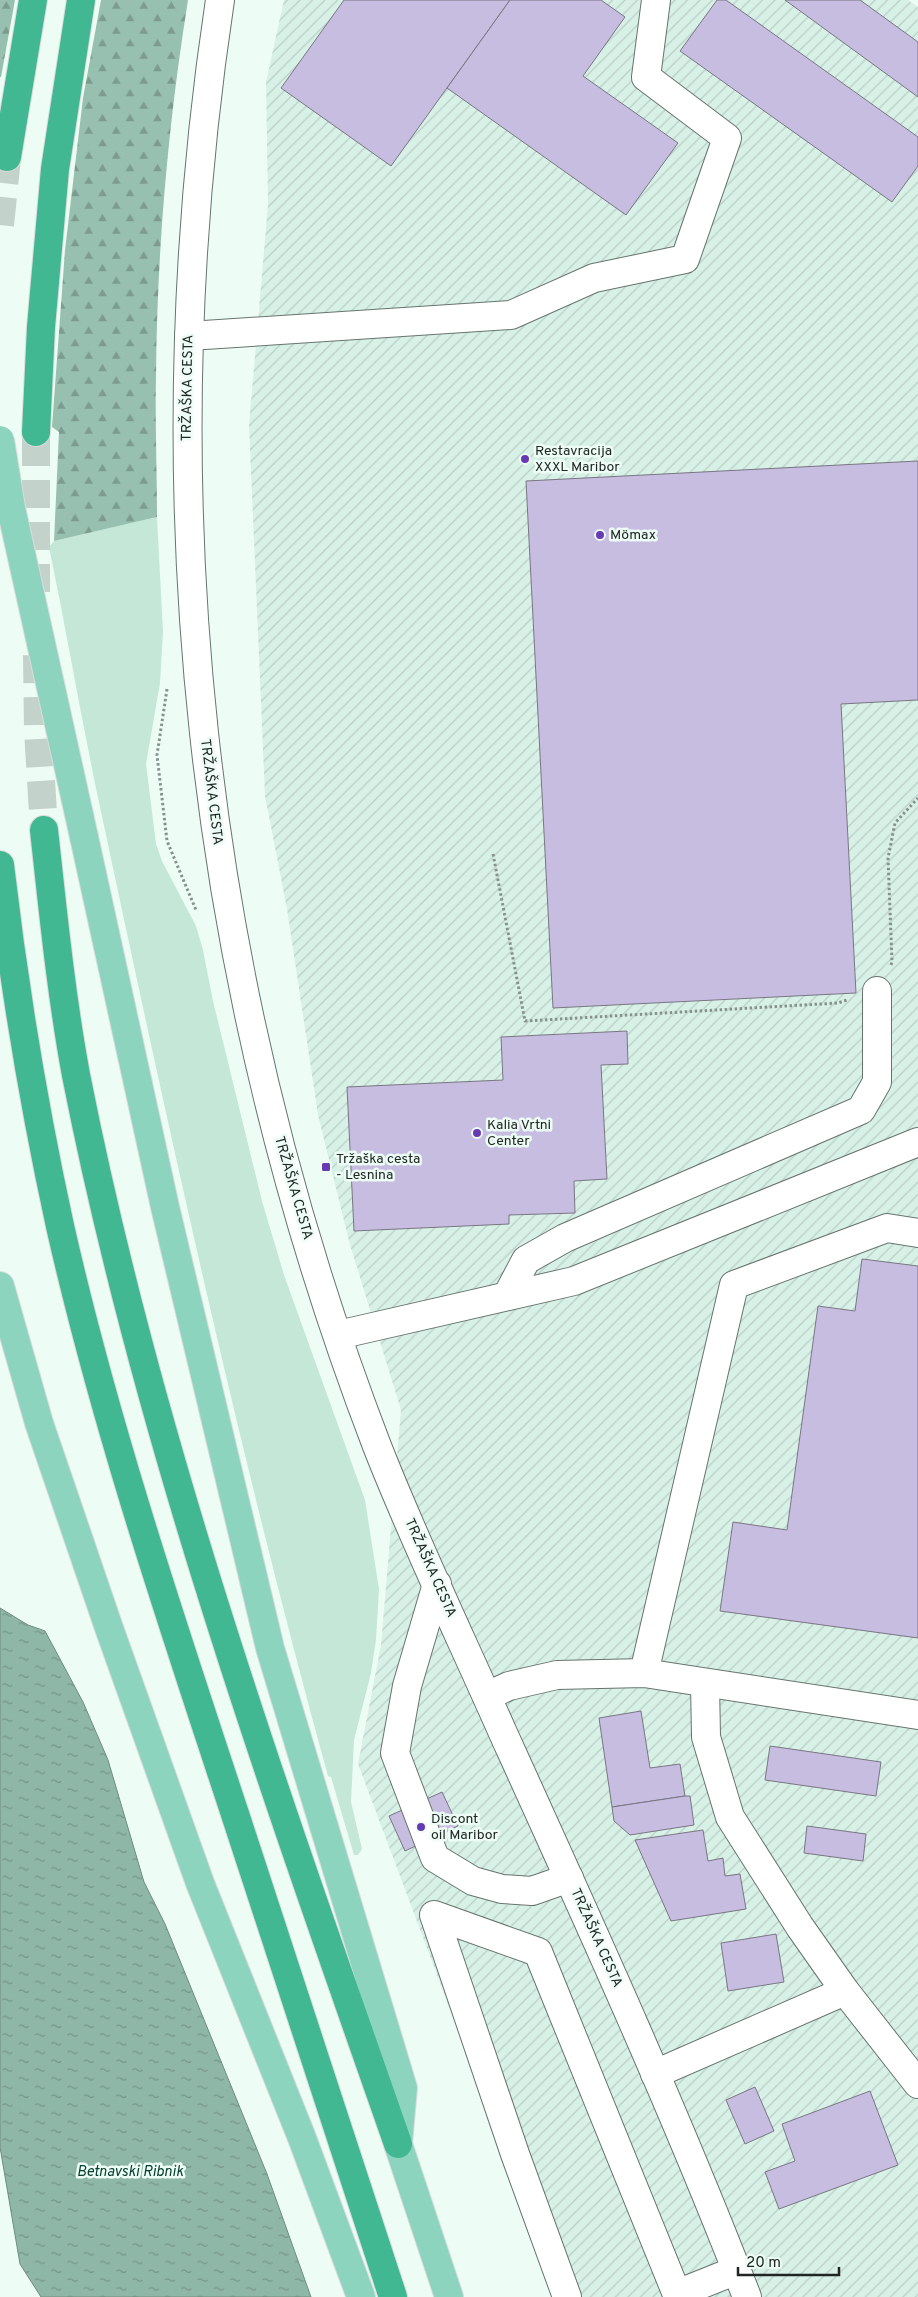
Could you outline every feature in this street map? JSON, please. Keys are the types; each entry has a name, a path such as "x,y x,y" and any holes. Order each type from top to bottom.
{"highway":[{"path":"7,157 33,0"},
{"path":"36,432 41,327 55,169 81,0"},
{"path":"44,830 62,985 76,1070 113,1247 135,1335 164,1440 218,1613 293,1843 398,2144"},
{"path":"0,865 19,1010 36,1108 61,1228 98,1374 177,1636 393,2297"}],"main road":[{"path":"0,440 11,508 167,1216 270,1648 403,2088 398,2144 449,2297"},
{"path":"0,1286 40,1423 118,1655 200,1883 302,2138 361,2297"}],"street":[{"name":"TRŽAŠKA CESTA","path":"220,0 202,130 194,230 189,336 187,484 191,592 210,794 222,871 258,1054 304,1230 338,1335 378,1446 437,1584 626,2003 747,2297"},
{"path":"189,336 511,315 594,278 685,258 727,138 646,77 656,0"},
{"path":"507,1296 526,1260 565,1238 861,1110 877,1082 877,991"},
{"path":"338,1335 574,1281 918,1142"},
{"path":"644,1673 734,1286 887,1228 918,1233"},
{"path":"437,1584 407,1686 395,1753 435,1858 473,1881 502,1889 532,1891 569,1878"},
{"path":"487,1696 509,1686 556,1675 644,1673 918,1715"},
{"path":"705,1683 706,1737 730,1817 800,1928 845,1991 918,2084"},
{"path":"567,2297 515,2154 434,1915 538,1952 677,2295 737,2270"},
{"path":"655,2074 845,1991"}],"path":[{"path":"493,854 525,1021 838,1003 877,991 892,962 888,858 895,822 918,798"}],"shaded area":[{"path":"284,0 908,0 918,7 918,2297 553,2297 527,2215 358,1764 381,1645 401,1410 350,1245 318,1115 287,909 265,796 249,425 268,205 266,82"},
{"path":"157,517 163,632 160,683 146,764 156,844 162,861 196,926 262,1201 284,1275 365,1500 379,1589 376,1640 371,1673 354,1740 351,1802 362,1849 358,1855 354,1855 331,1777 328,1776 296,1658 208,1300 89,753 49,547 54,541"}],"green space":[{"path":"0,0 15,0 1,77 0,77"},
{"path":"101,0 188,0 169,141 161,235 156,377 157,517 54,541 59,432 52,427 65,250 83,98"}],"water":[{"name":"Betnavski Ribnik","path":"0,1608 28,1625 45,1631 83,1702 108,1760 144,1882 165,1924 267,2174 311,2297 41,2297 20,2264 0,2147"}],"building":[{"path":"344,0 510,0 391,166 281,88"},
{"path":"510,0 601,0 625,17 583,76 678,143 626,215 447,88"},
{"path":"717,0 726,0 918,137 918,166 892,202 680,51"},
{"path":"785,0 860,0 918,42 918,97"},
{"path":"918,461 918,700 841,704 856,993 553,1008 526,481"},
{"name":"Kalia Vrtni Center","path":"627,1031 628,1064 601,1065 607,1179 574,1181 575,1213 509,1215 509,1224 354,1231 347,1087 503,1080 501,1037"},
{"path":"862,1259 918,1266 918,1638 720,1611 733,1522 787,1530 818,1306 855,1311"},
{"path":"641,1711 650,1768 680,1764 685,1796 612,1807 599,1718"},
{"path":"770,1746 881,1762 876,1796 765,1780"},
{"path":"442,1792 458,1826 405,1851 389,1816"},
{"path":"690,1796 694,1825 630,1835 614,1821 612,1807"},
{"path":"807,1826 866,1834 863,1861 804,1853"},
{"path":"703,1830 708,1861 723,1858 725,1876 740,1874 746,1909 671,1921 635,1840"},
{"path":"776,1934 784,1982 728,1991 721,1943"},
{"path":"755,2087 774,2131 745,2144 726,2100"},
{"path":"870,2091 898,2165 779,2209 765,2172 795,2161 782,2124"}],"tunnel":[{"path":"0,225 7,157"},
{"path":"36,432 36,592"},
{"path":"37,655 38,730 44,830"}],"place":[{"name":"Restavracija XXXL Maribor","path":"525,459"},
{"name":"Mömax","path":"600,535"},
{"name":"Kalia Vrtni Center","path":"477,1133"},
{"name":"Tržaška cesta - Lesnina","path":"326,1167"},
{"name":"Discont oil Maribor","path":"421,1827"}]}
